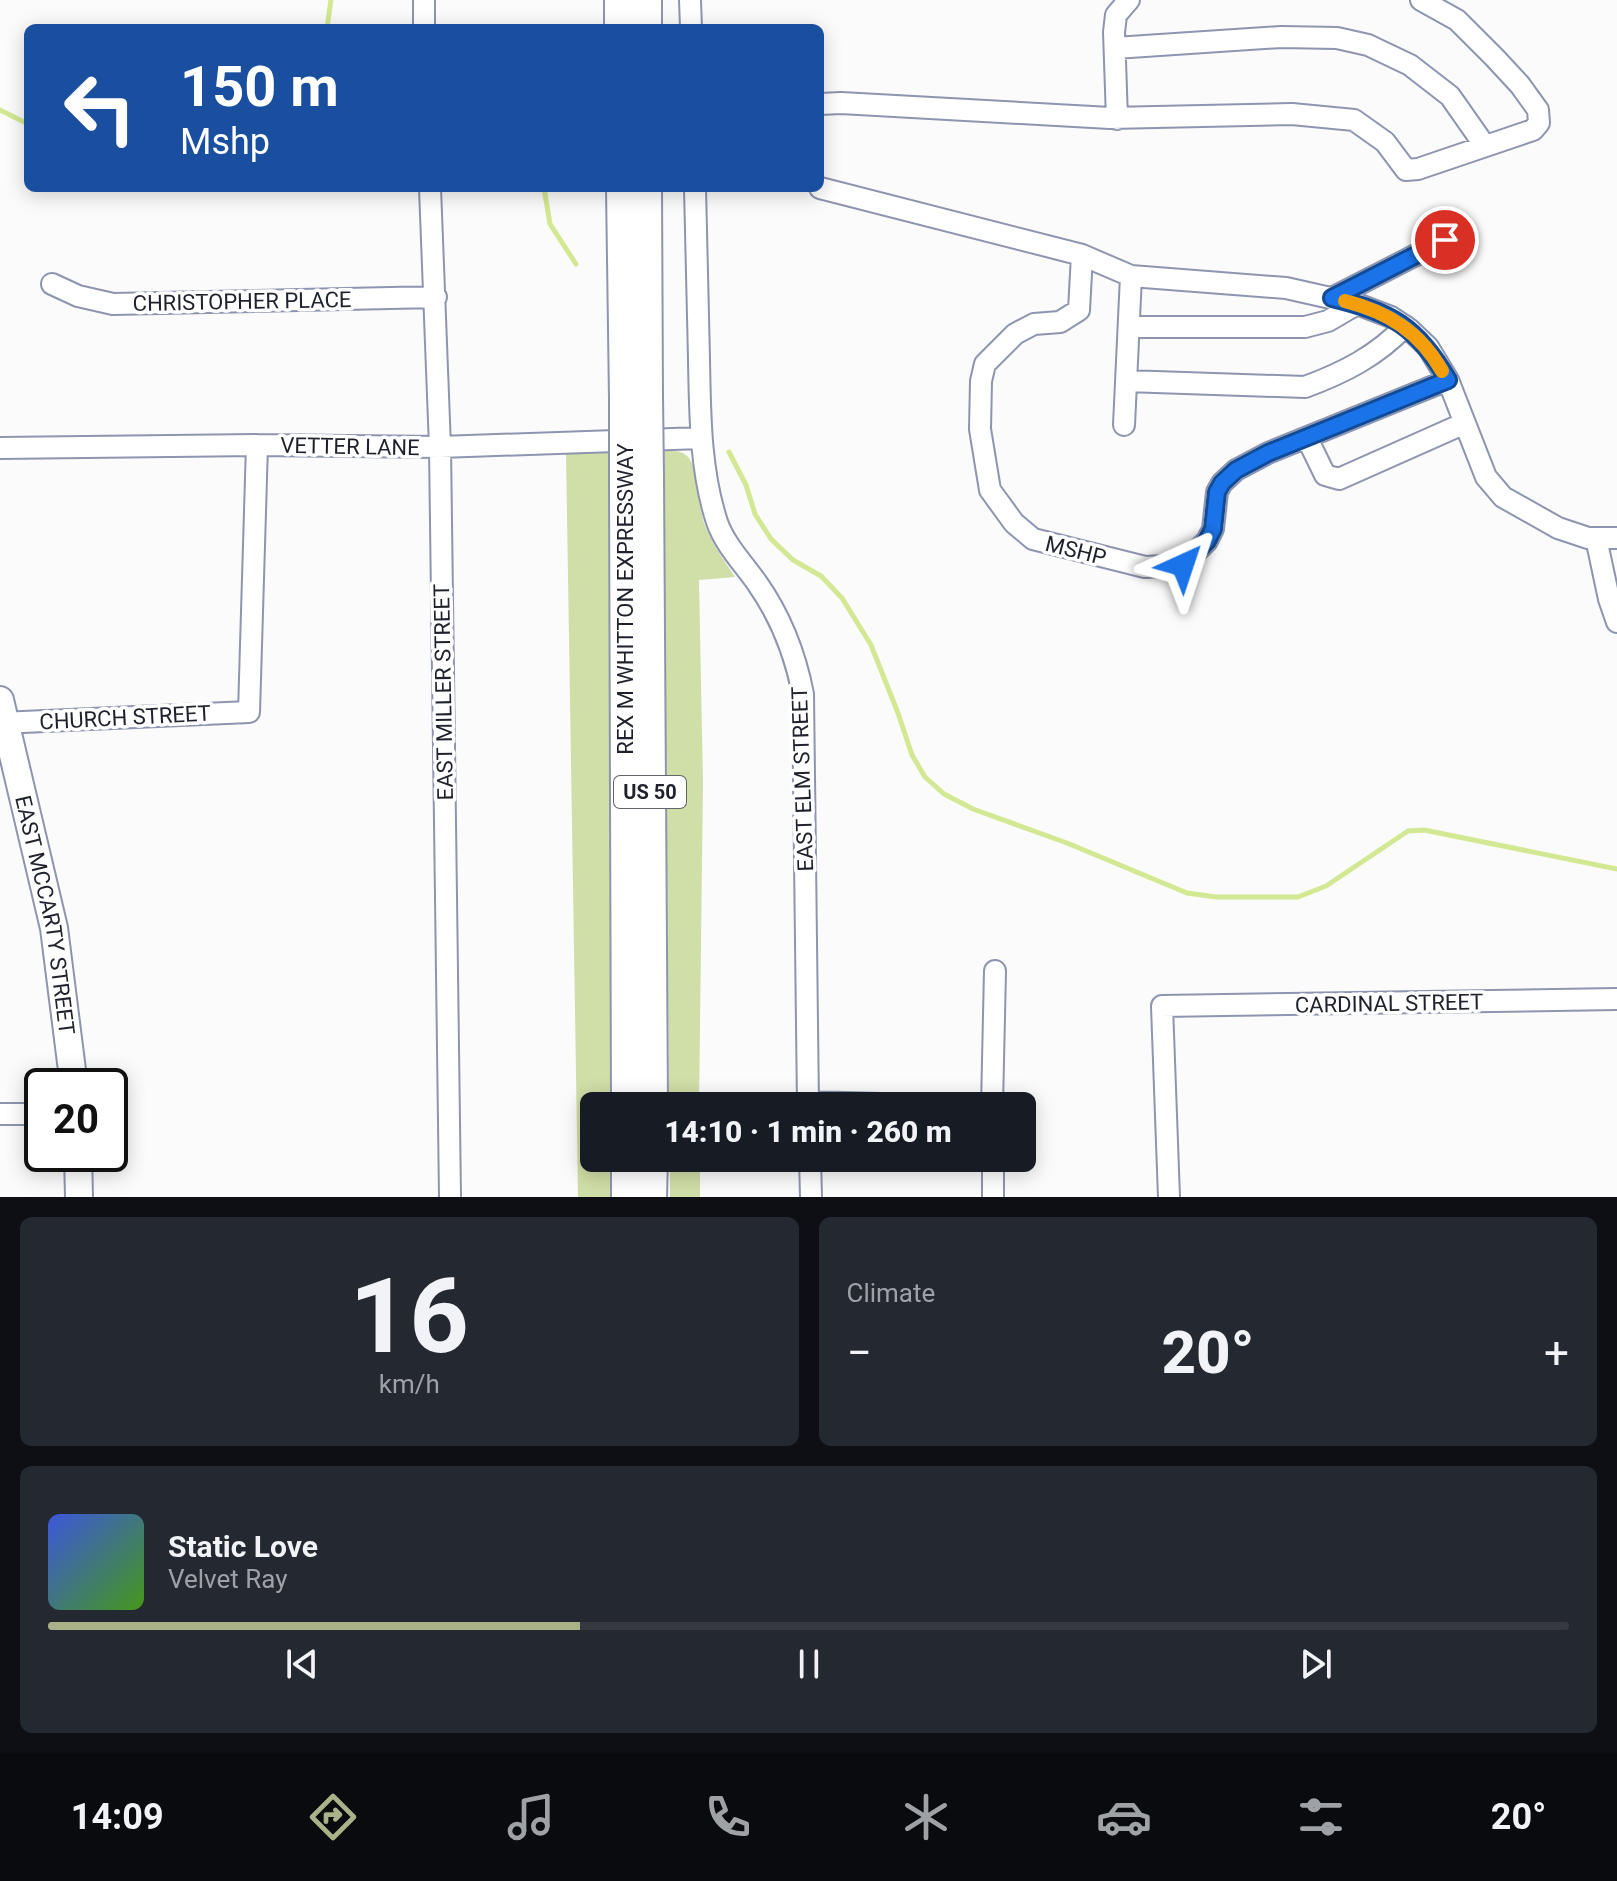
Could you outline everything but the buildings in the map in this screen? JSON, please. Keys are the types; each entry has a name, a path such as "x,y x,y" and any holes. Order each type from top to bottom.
{"highway":[{"path":"620,0 620,24"},
{"path":"646,0 646,24"},
{"name":"REX M WHITTON EXPRESSWAY","path":"622,192 636,397"},
{"name":"REX M WHITTON EXPRESSWAY","path":"627,1092 636,397 646,192"},
{"name":"REX M WHITTON EXPRESSWAY","path":"636,478 652,1092"},
{"path":"627,1172 627,1197"},
{"path":"651,1197 652,1172"}],"main road":[{"name":"EAST MCCARTY STREET","path":"2,715 54,928 72,1068"},
{"path":"78,1172 79,1197"}],"street":[{"path":"424,0 424,24"},
{"path":"690,0 691,24"},
{"path":"1117,119 1116,15 1129,0"},
{"path":"824,104 1117,119 1292,114 1354,120 1385,142 1406,170 1418,169 1533,130 1539,123 1538,110 1520,85 1457,20 1421,0"},
{"path":"1115,48 1281,37 1337,38 1368,45 1410,65 1450,96 1485,146"},
{"path":"824,189 1082,255 1131,276 1286,288 1357,304 1391,317 1428,347 1448,380 1486,477 1503,497 1558,528 1588,538 1607,538 1609,599 1617,622"},
{"name":"EAST MILLER STREET","path":"430,192 440,447 450,1197"},
{"name":"EAST ELM STREET","path":"695,192 701,438 718,525 728,545 781,622 795,656 803,694 808,1092"},
{"path":"1332,298 1445,240"},
{"name":"MSHP","path":"1082,255 1079,310 1060,322 1034,324 1015,334 985,364 981,381 980,429 990,490 1020,530 1049,545 1145,567 1183,565 1207,541 1213,529 1217,492 1222,483 1250,462 1448,380"},
{"path":"1124,425 1131,276"},
{"name":"CHRISTOPHER PLACE","path":"52,284 78,296 113,304 436,297"},
{"path":"1129,327 1305,327 1328,321 1357,304"},
{"path":"1126,381 1305,387 1369,357 1386,346 1405,326"},
{"path":"1307,438 1325,475 1339,479 1465,423"},
{"name":"VETTER LANE","path":"0,448 257,445 440,447 701,438"},
{"name":"CHURCH STREET","path":"2,715 249,712 257,445"},
{"path":"992,1092 995,971"},
{"name":"CARDINAL STREET","path":"1169,1197 1162,1006 1617,999"},
{"path":"0,1114 24,1114"},
{"path":"810,1172 811,1197"},
{"path":"993,1172 993,1197"}],"green space":[{"path":"659,451 675,451 688,457 692,463 704,523 735,577 699,580 703,783 699,1092 669,1092 667,864 660,746"},
{"path":"566,452 611,452 613,1092 580,1092 580,1172 611,1172 610,1197 578,1197"},
{"path":"670,1172 700,1172 700,1197 670,1197"}],"waterway":[{"path":"328,24 331,0"},
{"path":"0,110 24,122"},
{"path":"545,192 550,224 576,264"},
{"path":"729,452 746,485 755,514 771,539 793,560 821,576 842,598 871,645 912,755 925,777 944,794 973,809 1067,843 1187,893 1216,897 1298,897 1326,886 1408,831 1424,830 1617,869"}],"slow traffic":[{"path":"1345,301 1391,317 1409,329 1428,347 1442,371"}],"route":[{"path":"1183,565 1207,541 1213,529 1217,492 1236,470 1268,453 1448,380 1428,347 1409,329 1391,317 1332,298 1445,240"}]}
